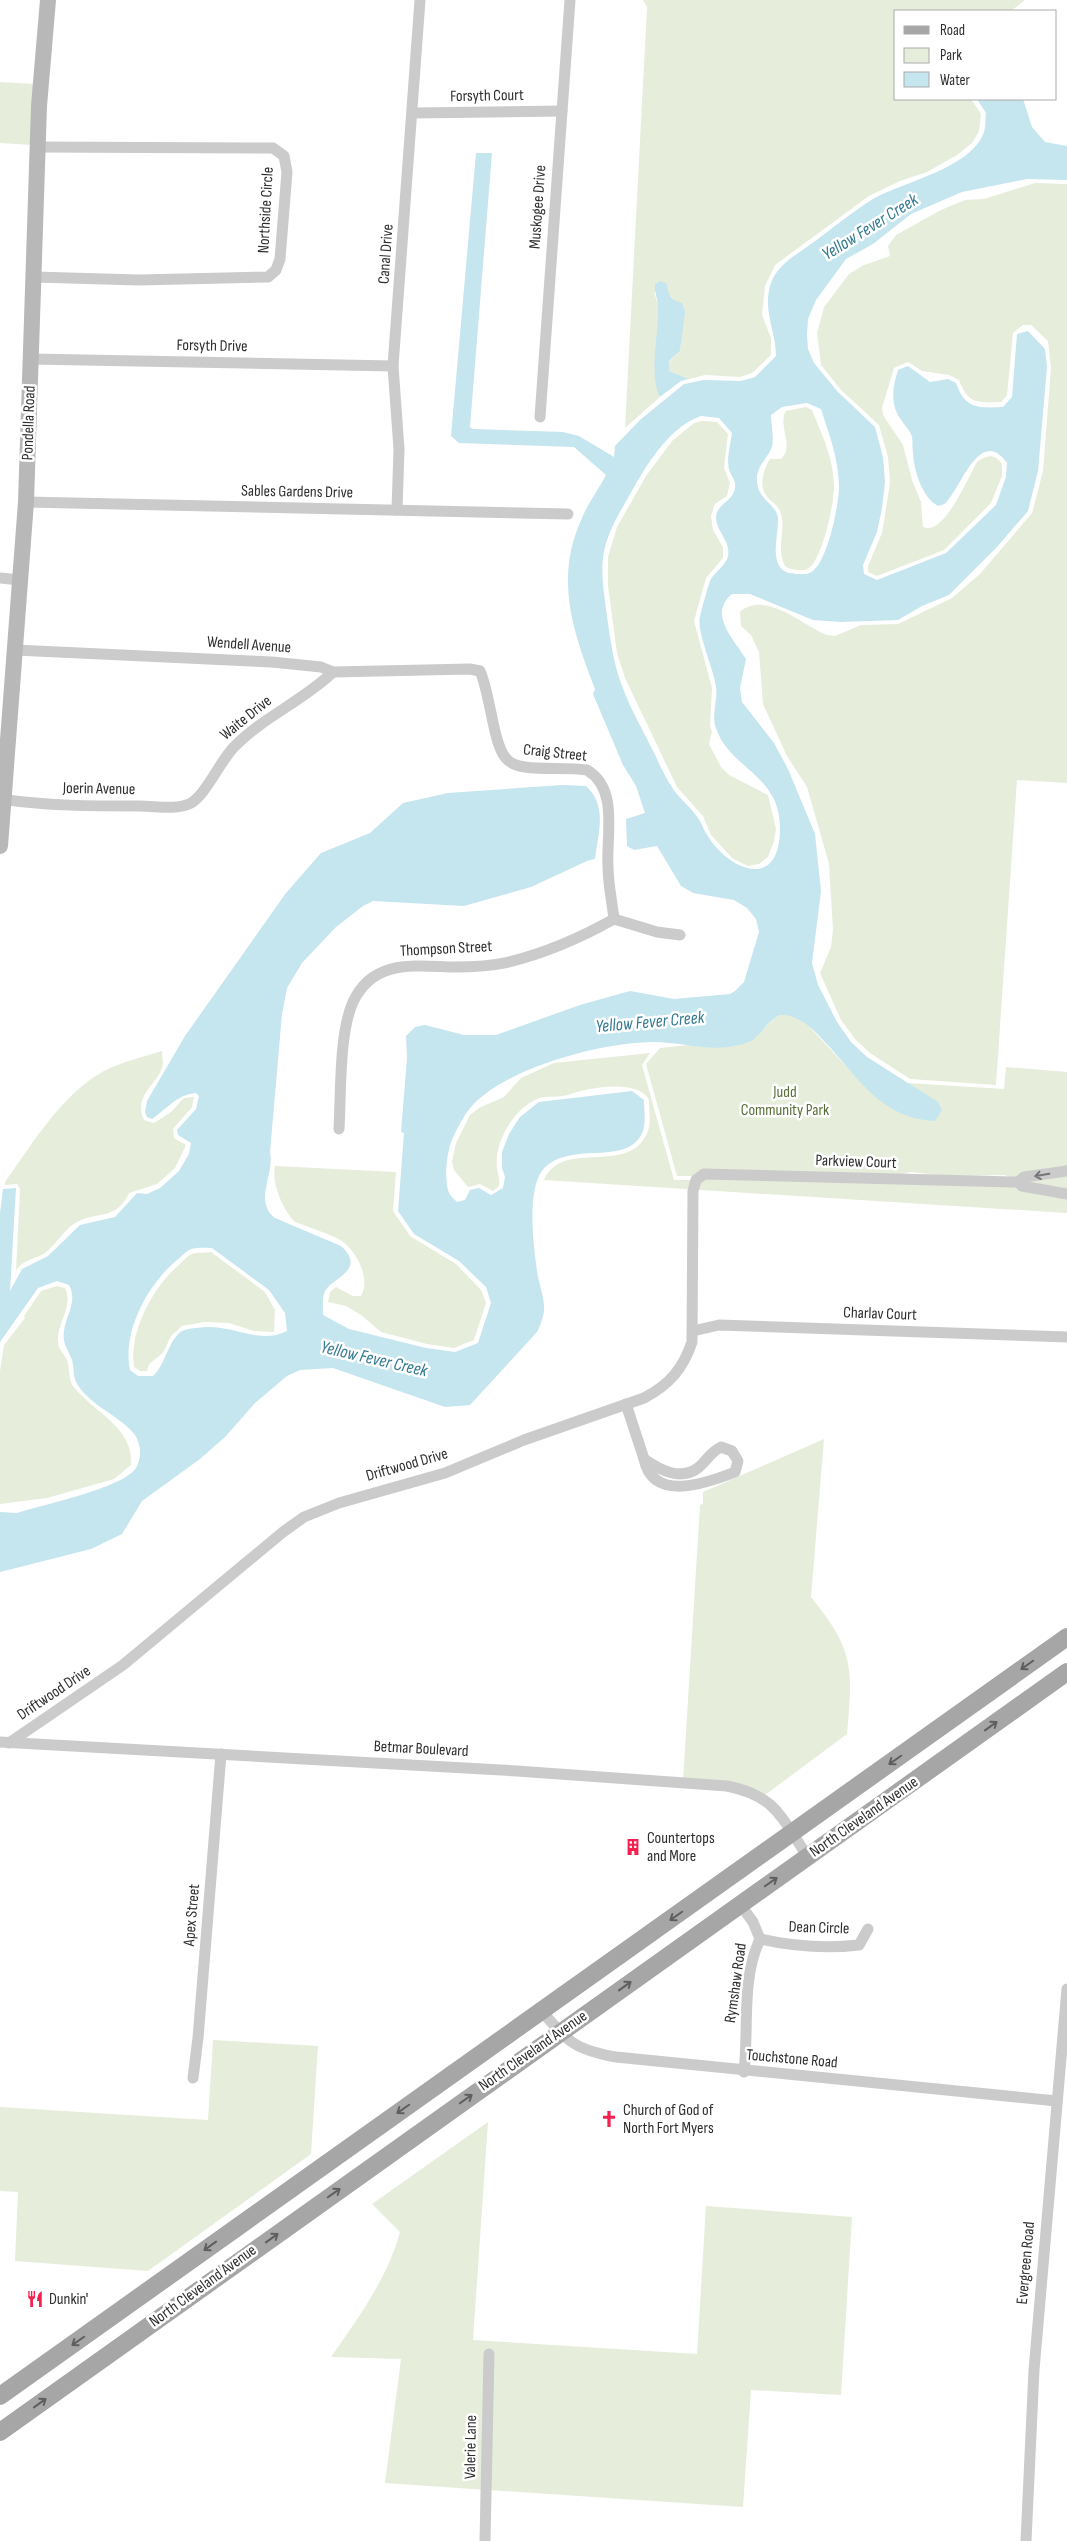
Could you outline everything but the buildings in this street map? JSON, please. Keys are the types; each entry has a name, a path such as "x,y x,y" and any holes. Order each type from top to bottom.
{"main road":[{"name":"Pondella Road","path":"0,846 26,502 38,147 48,0"},
{"name":"North Cleveland Avenue","path":"0,2396 1067,1637"},
{"name":"North Cleveland Avenue","path":"0,2432 1067,1672"},
{"path":"936,1730 951,1754"}],"street":[{"name":"Canal Drive","path":"397,510 398,441 393,366 420,0"},
{"name":"Muskogee Drive","path":"540,417 570,0"},
{"name":"Forsyth Court","path":"413,113 562,111"},
{"name":"Northside Circle","path":"34,277 139,280 268,277 276,270 280,260 287,172 284,156 273,148 38,147"},
{"name":"Forsyth Drive","path":"31,359 393,366"},
{"name":"Sables Gardens Drive","path":"26,502 568,514"},
{"path":"0,578 20,580"},
{"name":"Wendell Avenue","path":"15,650 263,662 322,667 334,672 470,669 480,671"},
{"name":"Craig Street","path":"480,671 486,684 500,747 505,758 514,765 525,767 588,770 600,781 607,795 608,865 614,919"},
{"name":"Waite Drive","path":"192,802 201,794 226,757 242,740 292,702 319,686 334,672"},
{"name":"Joerin Avenue","path":"2,800 29,804 128,806 182,806 192,802"},
{"path":"614,919 657,932 680,935"},
{"name":"Thompson Street","path":"339,1129 347,1022 354,1000 369,981 379,974 402,966 478,966 523,958 599,928 614,919"},
{"name":"Parkview Court","path":"1018,1182 1024,1177 1067,1170"},
{"name":"Parkview Court","path":"696,1180 704,1174 716,1173 1018,1182 1022,1186 1067,1194"},
{"name":"Driftwood Drive","path":"4,1742 123,1664 283,1532 304,1517 339,1502 445,1473 524,1440 653,1393 676,1374 688,1352 693,1331 692,1205 696,1180"},
{"name":"Charlav Court","path":"693,1331 719,1325 1067,1337"},
{"path":"626,1404 644,1459 650,1476 658,1482 680,1487 699,1482 735,1472 738,1460 732,1451 721,1447 710,1453 705,1461 694,1470 675,1474 663,1472 644,1459"},
{"path":"694,1470 699,1482"},
{"name":"Betmar Boulevard","path":"4,1742 517,1770 727,1786 760,1795 777,1810 808,1856"},
{"name":"Apex Street","path":"192,2078 198,2038 221,1754"},
{"name":"Rymshaw Road","path":"740,1904 760,1939 754,1950 747,2003 744,2072"},
{"name":"Dean Circle","path":"760,1939 780,1943 846,1947 859,1945 868,1929"},
{"name":"Evergreen Road","path":"1026,2541 1034,2370 1067,1989"},
{"name":"Touchstone Road","path":"542,2011 559,2032 588,2052 616,2057 744,2072 1057,2101"},
{"name":"Valerie Lane","path":"485,2541 489,2354"}],"green space":[{"path":"643,0 1025,0 1012,10 894,10 894,100 972,100 981,114 979,131 972,143 957,155 927,172 900,181 869,196 775,265 765,286 762,315 771,338 771,355 752,373 740,377 705,375 689,379 669,371 668,363 680,351 681,343 676,302 668,294 654,292 658,305 659,396 661,396 625,428 647,7"},
{"path":"0,82 36,84 33,145 0,143"},
{"path":"1035,183 1067,184 1067,783 1017,780 996,1085 910,1079 870,1053 855,1039 841,1020 820,973 831,947 833,930 829,864 807,787 787,756 763,704 759,652 751,635 741,626 740,612 750,606 772,607 827,635 835,636 861,625 898,624 952,598 980,574 1032,513 1043,471 1051,368 1048,341 1031,325 1023,325 1013,333 1007,395 1001,402 980,402 970,398 962,388 959,380 949,375 922,371 908,362 894,368 882,408 883,415 903,445 912,480 921,502 923,527 931,528 947,515 955,504 977,462 990,456 996,458 1002,464 1002,476 991,503 944,550 877,576 868,572 868,566 882,533 890,483 888,457 879,425 841,390 821,365 817,333 824,307 849,274 864,265 890,256 888,246 896,235 941,210 965,200 984,199"},
{"path":"806,407 812,410 827,447 832,467 834,495 820,551 809,568 797,570 788,568 784,564 781,551 782,517 778,507 765,494 762,484 765,468 770,459 781,459 785,454 786,442 783,423 786,411"},
{"path":"702,421 717,422 728,434 724,468 730,483 727,496 715,504 711,516 713,530 723,547 723,558 706,578 694,621 712,688 710,726 712,731 709,744 721,767 729,775 768,795 776,829 768,857 759,864 748,866 732,858 711,835 703,816 677,787 625,678 617,653 608,586 608,557 617,527 646,476 672,441 694,423"},
{"name":"Judd Community Park","path":"793,1009 859,1080 1004,1089 1006,1067 1067,1072 1067,1192 1018,1182 1005,1175 946,1176 911,1172 887,1177 677,1176 646,1064 660,1048 754,1038 775,1018"},
{"path":"162,1051 163,1063 161,1070 144,1096 141,1111 144,1120 154,1123 171,1112 184,1098 194,1097 192,1107 173,1129 174,1138 186,1145 175,1168 157,1184 129,1193 124,1202 113,1211 87,1218 74,1224 45,1253 21,1264 16,1271 20,1189 17,1184 5,1185 5,1182 37,1136 74,1093 104,1071"},
{"path":"650,1053 642,1065 674,1180 695,1180 722,1174 1003,1179 1067,1196 1067,1213 544,1180 553,1167 566,1161 612,1156 627,1152 639,1145 649,1127 649,1100 643,1093 623,1087 599,1088 564,1096 541,1098 526,1106 512,1121 501,1140 497,1154 499,1186 493,1191 480,1184 468,1187 454,1170 452,1162 456,1143 470,1115 479,1108 504,1097 521,1078 554,1063"},
{"path":"275,1166 396,1172 393,1211 410,1236 456,1264 481,1290 486,1303 474,1340 454,1348 427,1344 381,1332 361,1315 346,1306 328,1302 330,1292 336,1287 353,1296 361,1296 364,1282 361,1266 353,1252 342,1241 295,1222 282,1203 276,1188"},
{"path":"211,1252 265,1292 275,1310 274,1332 254,1331 229,1323 205,1322 182,1326 171,1336 163,1353 149,1364 147,1371 140,1371 134,1367 135,1340 139,1325 152,1297 170,1273 189,1256 196,1253"},
{"path":"57,1286 65,1288 67,1295 66,1310 58,1340 59,1347 67,1360 71,1383 82,1396 120,1430 130,1452 131,1465 114,1479 47,1498 0,1504 0,1371 4,1345 25,1318 24,1316 41,1291"},
{"path":"824,1439 811,1597 836,1631 847,1660 850,1675 850,1692 847,1734 761,1798 683,1781 700,1505 703,1504 703,1492"},
{"path":"213,2040 318,2046 311,2154 148,2271 15,2261 18,2192 0,2191 0,2107 208,2120"},
{"path":"488,2122 473,2340 697,2354 706,2206 852,2217 841,2395 751,2390 743,2507 385,2483 401,2359 331,2357 380,2282 400,2232 372,2204"}],"water":[{"name":"Yellow Fever Creek","path":"978,100 1023,100 1032,127 1045,142 1067,146 1067,180 1027,179 962,192 911,214 873,244 846,259 816,300 808,319 808,349 814,363 838,392 875,427 883,457 885,482 882,508 877,532 863,565 864,574 877,580 946,553 996,505 1006,477 1007,463 998,453 989,451 981,454 973,462 946,502 938,506 932,502 923,490 917,475 911,435 895,409 893,390 898,370 908,366 930,382 948,379 956,383 968,402 980,407 1003,407 1012,397 1017,334 1028,331 1045,349 1047,367 1038,471 1028,511 997,547 949,595 922,606 898,620 841,622 813,620 750,594 732,594 725,602 722,610 725,626 746,659 740,688 742,702 774,743 788,769 815,834 821,891 812,963 818,985 837,1022 851,1042 867,1057 938,1102 942,1110 935,1121 916,1118 884,1104 859,1081 811,1028 797,1019 786,1015 777,1017 751,1041 729,1047 719,1048 663,1042 632,1043 580,1053 526,1071 502,1083 482,1097 467,1112 454,1135 446,1169 449,1192 457,1202 465,1200 470,1190 479,1188 491,1195 503,1188 505,1177 502,1168 502,1152 509,1134 520,1117 539,1102 632,1091 644,1100 644,1127 635,1142 625,1149 567,1156 553,1161 542,1171 534,1193 532,1223 536,1266 544,1302 542,1319 537,1332 470,1405 445,1407 333,1368 300,1370 287,1376 255,1403 226,1436 200,1459 142,1501 122,1534 91,1549 0,1572 0,1512 17,1513 99,1489 128,1475 136,1468 140,1451 139,1443 129,1428 96,1404 81,1390 76,1382 72,1360 64,1339 65,1325 72,1303 69,1285 57,1281 38,1288 0,1342 0,1213 3,1189 16,1188 10,1291 22,1269 48,1256 80,1225 115,1217 137,1193 147,1194 160,1188 179,1171 189,1154 191,1143 178,1135 177,1130 196,1109 199,1096 196,1093 183,1096 152,1119 147,1117 145,1112 147,1101 185,1036 286,893 321,853 370,833 403,803 448,793 562,785 586,786 593,794 599,811 600,820 595,859 531,887 464,906 373,901 363,906 336,927 302,963 287,988 282,1014 270,1152 271,1161 265,1196 266,1204 275,1218 341,1246 348,1254 351,1261 346,1272 325,1291 323,1296 323,1315 349,1329 426,1348 455,1352 478,1343 491,1303 486,1287 459,1261 414,1234 398,1211 404,1133 401,1132 407,1058 406,1036 415,1027 425,1025 464,1035 496,1035 580,1005 630,991 674,999 730,994 744,982 759,932 756,919 747,908 734,900 693,893 681,886 657,846 634,850 627,846 626,819 645,813 636,786 623,765 593,694 595,689 574,625 568,584 569,562 574,540 584,512 606,475 574,447 459,443 451,436 476,153 492,153 470,427 473,429 563,432 579,436 614,457 615,446 640,420 684,384 704,380 741,381 755,377 776,356 768,296 773,279 781,267 873,199 952,165 977,145 985,127 986,113","holes":["807,403 821,409 839,477 837,505 828,543 819,564 812,572 797,574 783,570 777,562 777,513 760,492 757,475 772,446 771,415 782,407","701,416 719,418 732,433 728,465 735,488 734,493 719,509 716,517 718,527 726,541 728,556 725,563 710,581 699,623 716,687 714,718 716,728 732,754 764,784 772,796 778,811 780,830 777,851 770,863 759,869 747,868 734,862 721,852 710,840 696,815 673,789 633,712 620,681 604,597 603,558 607,539 620,512 640,477 662,446 680,428","194,1248 212,1248 269,1290 285,1313 287,1331 265,1336 209,1327 185,1330 173,1340 161,1365 153,1376 138,1376 130,1370 130,1340 134,1324 147,1295 166,1270 186,1252"]},
{"path":"661,281 667,284 671,297 682,303 685,312 680,351 669,361 669,371 689,379 681,381 659,396 655,374 658,307 655,284"}],"place":[{"name":"Countertops and More","path":"633,1847"},
{"name":"Church of God of North Fort Myers","path":"609,2119"},
{"name":"Dunkin'","path":"35,2299"}]}
